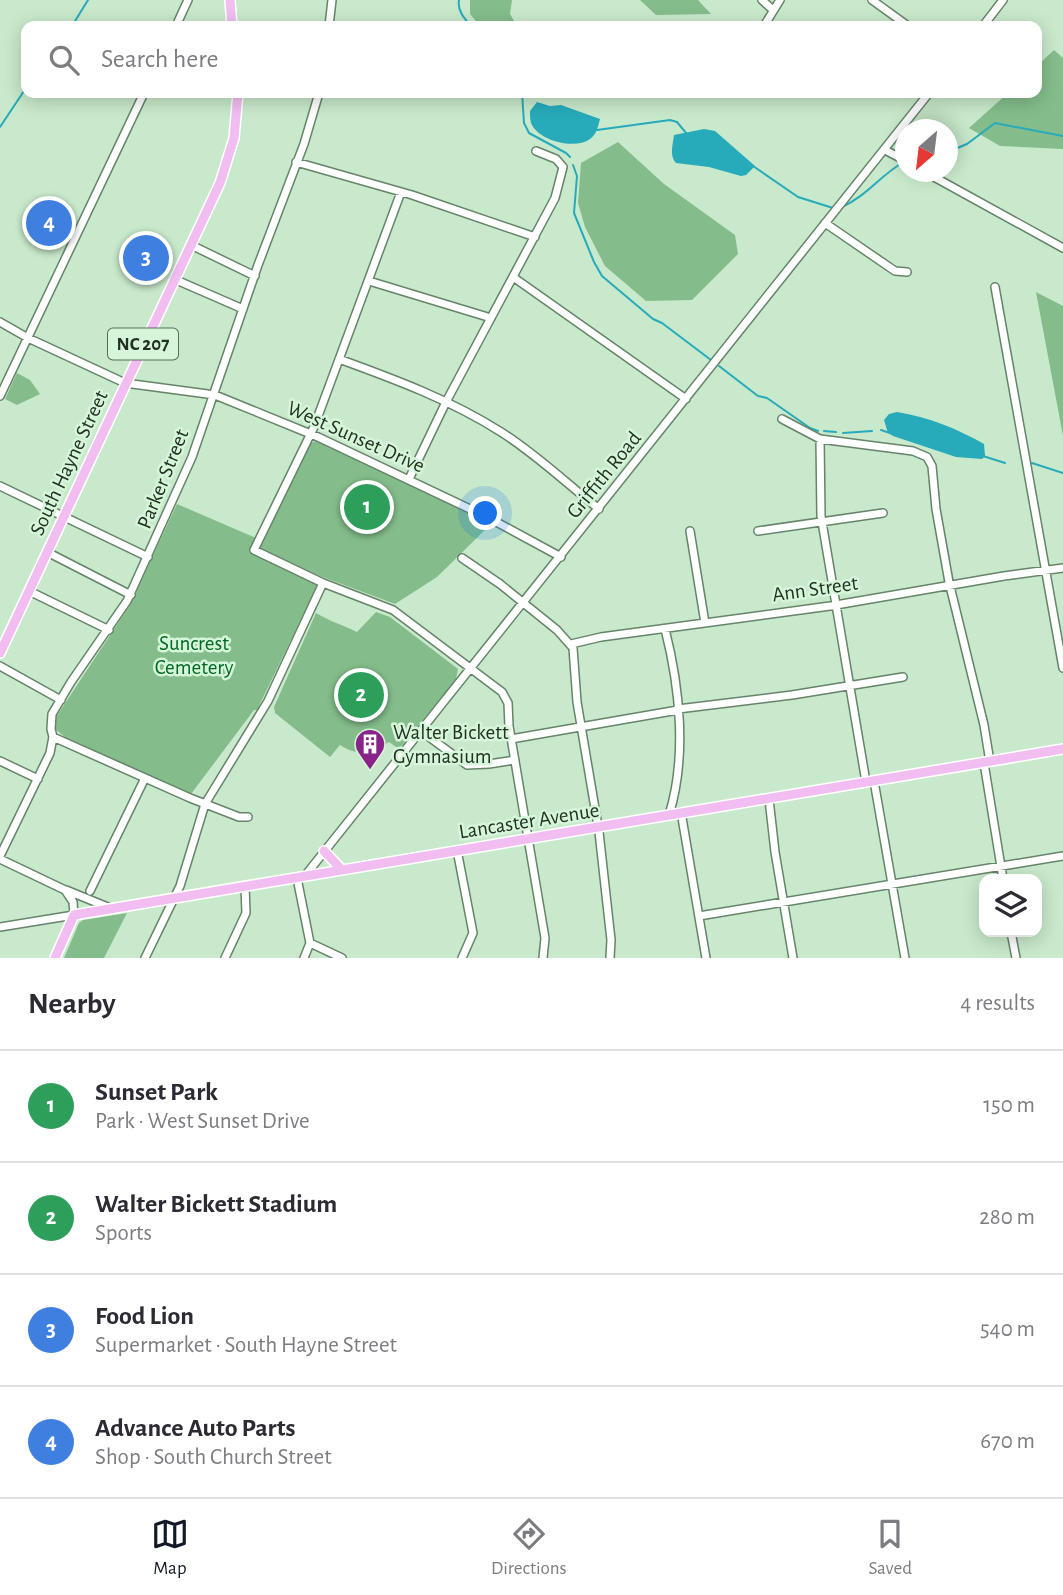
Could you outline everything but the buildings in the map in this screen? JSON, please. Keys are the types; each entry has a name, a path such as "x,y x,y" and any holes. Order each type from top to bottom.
{"main road":[{"path":"230,0 232,21"},
{"name":"South Hayne Street","path":"0,653 220,183 229,157 238,98"},
{"name":"Lancaster Avenue","path":"74,915 1063,749"},
{"path":"324,851 342,870"},
{"path":"55,958 74,915"}],"street":[{"path":"178,21 188,0"},
{"path":"330,21 332,0"},
{"path":"762,0 774,10"},
{"path":"767,21 780,0"},
{"path":"872,0 901,21"},
{"path":"986,21 1003,0"},
{"path":"0,396 142,98"},
{"name":"Parker Street","path":"0,858 50,754 53,737 51,721 61,700 131,595 192,457 318,98"},
{"name":"Griffith Road","path":"301,878 472,668 925,98"},
{"path":"884,150 895,156"},
{"path":"409,479 446,402 555,198 563,167 556,159 536,151"},
{"path":"296,162 401,192 535,237"},
{"path":"943,182 1063,248"},
{"path":"401,192 310,434 254,550 323,583 393,610 472,668 506,697 545,938 543,958"},
{"path":"825,223 895,271 907,272"},
{"path":"191,245 255,275"},
{"path":"513,277 686,399"},
{"path":"174,279 243,309"},
{"path":"369,281 491,318"},
{"path":"995,287 1063,668"},
{"name":"West Sunset Drive","path":"0,322 125,383 215,395 310,434 489,517 561,556"},
{"path":"339,359 446,402 489,425 519,444 599,509"},
{"path":"782,419 820,439 882,445 918,452 927,457 932,466 936,509 950,585 978,699 1002,874"},
{"path":"820,439 822,522 848,684 892,884 905,958"},
{"path":"0,486 148,557"},
{"path":"758,531 883,513"},
{"path":"690,531 705,623"},
{"path":"47,552 131,595"},
{"path":"462,558 572,644 581,726 598,827 611,940 610,958"},
{"name":"Ann Street","path":"572,644 601,637 1063,568"},
{"path":"145,958 180,886 205,804 271,694 323,583"},
{"path":"29,591 109,630"},
{"path":"665,629 678,710 678,774 669,814"},
{"path":"0,666 61,700"},
{"path":"511,739 678,710 903,677"},
{"path":"421,731 467,765 515,760"},
{"path":"53,737 205,804 239,817 248,817"},
{"path":"0,761 38,779"},
{"path":"90,891 145,778"},
{"path":"769,799 793,958"},
{"path":"681,812 706,958"},
{"path":"457,850 473,933 462,958"},
{"path":"699,916 1063,856"},
{"path":"0,858 65,890 114,909"},
{"path":"301,878 310,943 304,958"},
{"path":"225,958 246,913 245,886"},
{"path":"65,890 73,902 74,915"},
{"name":"Lancaster Avenue","path":"0,928 74,915"},
{"path":"1012,937 1016,958"},
{"path":"310,943 342,958"}],"green space":[{"path":"470,0 512,0 510,14 514,21 476,21 470,14"},
{"path":"640,0 698,0 711,14 656,15"},
{"path":"1054,50 1063,58 1063,149 1000,146 969,128 1002,98 1042,98 1042,61"},
{"path":"618,142 664,184 735,235 738,254 692,300 646,301 605,266 585,227 578,203 581,163"},
{"path":"1036,292 1063,306 1063,436"},
{"path":"17,373 30,380 40,394 17,405 5,399"},
{"path":"316,441 419,488 490,525 437,577 395,604 320,576 260,548 311,443"},
{"name":"Suncrest Cemetery","path":"177,504 256,538 249,552 318,584 257,710 254,710 191,794 66,738 54,728 54,720 130,605"},
{"path":"376,612 390,617 458,669 456,679 399,749 389,742 364,752 353,751 340,745 330,757 275,713 274,707 316,613 357,632"},
{"path":"127,913 104,958 64,958 79,923 83,920"}],"water":[{"path":"537,102 550,106 561,105 600,119 596,132 590,139 575,144 558,142 541,135 531,123 530,111"},
{"path":"704,129 715,131 755,166 741,176 709,167 676,163 672,153 674,135"},
{"path":"897,412 931,420 964,433 984,444 985,456 982,459 956,457 893,436 888,433 884,420 889,414"}],"waterway":[{"path":"75,21 88,0"},
{"path":"459,0 460,11 467,21"},
{"path":"0,127 21,96"},
{"path":"522,98 524,123 529,133 570,157"},
{"path":"597,130 670,120 677,122 686,133"},
{"path":"958,148 995,123 1063,136"},
{"path":"573,165 577,176 574,213 602,276 653,319 711,360"},
{"path":"753,166 798,197 833,208"},
{"path":"842,207 858,198 895,168"},
{"path":"719,366 758,396 767,398 818,431"},
{"path":"881,430 890,433"},
{"path":"824,431 836,432"},
{"path":"843,433 872,431"},
{"path":"983,456 1005,463"},
{"path":"1032,463 1063,473"}],"place":[{"name":"Advance Auto Parts","path":"49,223"},
{"name":"Food Lion","path":"146,258"},
{"name":"Sunset Park","path":"367,507"},
{"name":"Walter Bickett Stadium","path":"361,695"},
{"name":"Walter Bickett Gymnasium","path":"370,771"}]}
